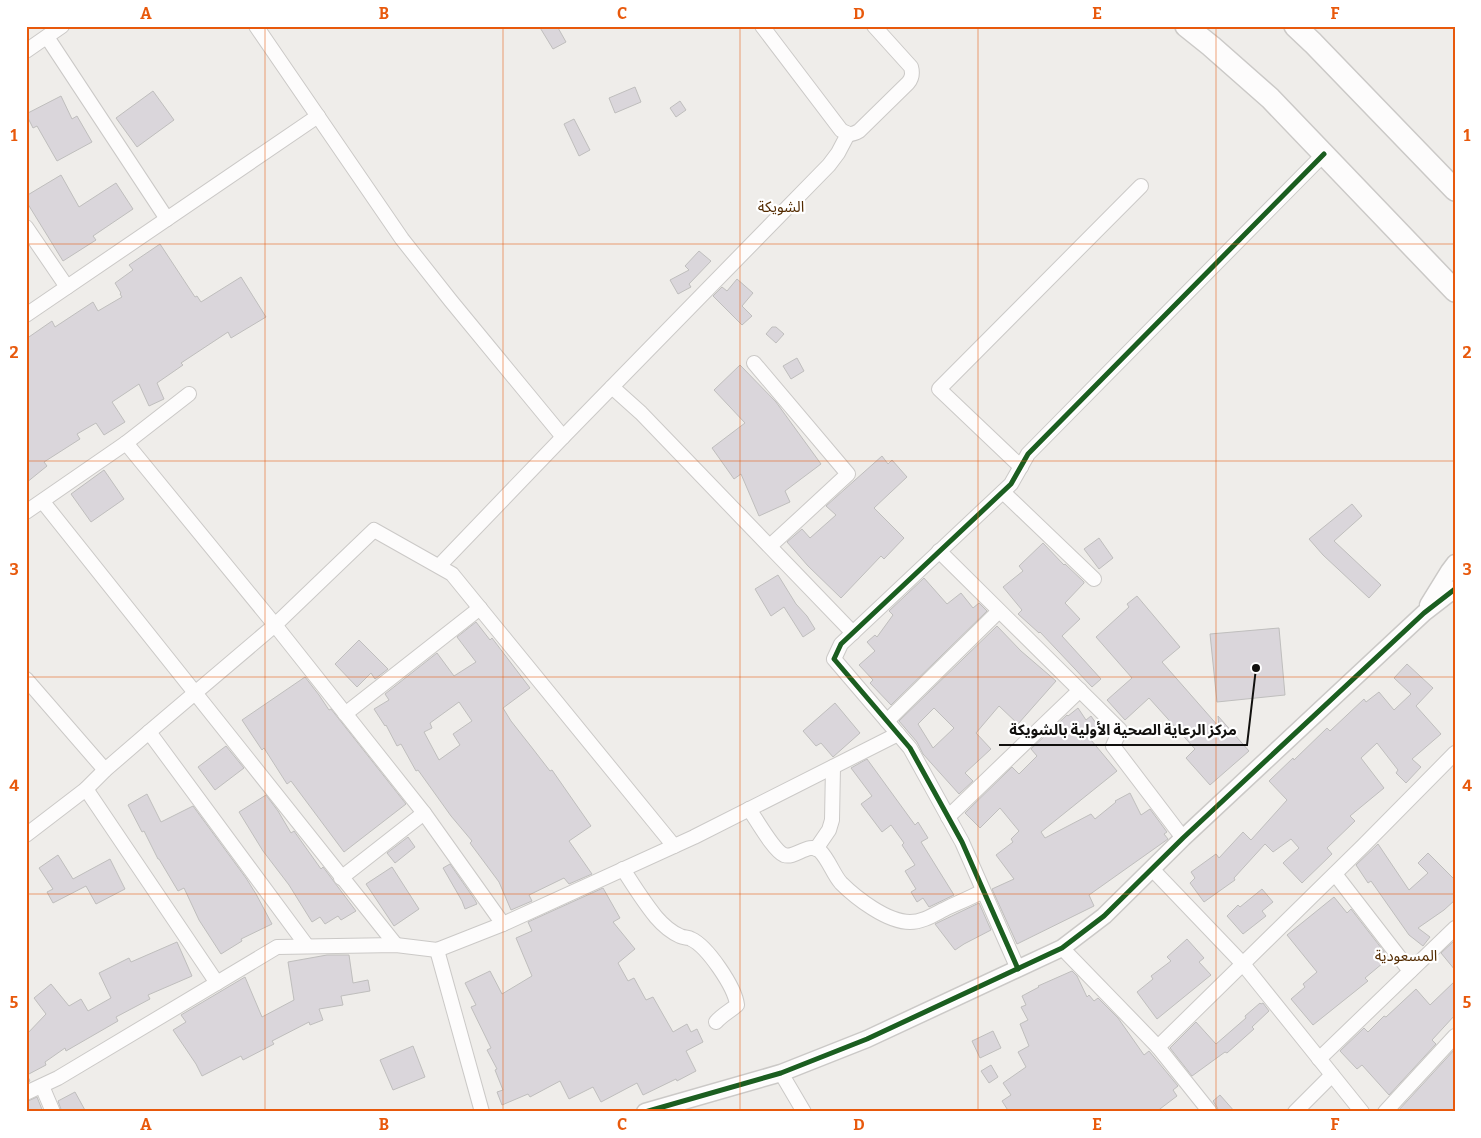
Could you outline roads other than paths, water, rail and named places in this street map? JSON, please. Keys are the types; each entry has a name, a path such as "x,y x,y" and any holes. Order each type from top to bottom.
{"main road":[{"path":"1186,26 1212,46 1270,98 1455,291"},
{"path":"1295,26 1455,190"}],"street":[{"path":"26,51 62,26"},
{"path":"256,26 402,239 563,437"},
{"path":"762,26 841,130 848,134 859,131 912,78 911,67 874,26"},
{"path":"47,37 166,219"},
{"path":"26,315 318,116"},
{"path":"439,566 709,286 829,165 848,134"},
{"path":"1018,969 962,842 910,748 834,659 841,644 1010,484 1028,454 1324,154"},
{"path":"1021,467 939,389 1141,186"},
{"path":"26,227 67,287"},
{"path":"754,364 848,474 770,546"},
{"path":"612,387 641,413 853,633"},
{"path":"26,512 126,443 189,394"},
{"path":"126,443 275,625 424,812 504,924"},
{"path":"1002,492 1094,579"},
{"path":"43,502 396,945"},
{"path":"26,835 86,790 105,770 275,625 374,530 452,574 674,846"},
{"path":"939,551 1120,730 1113,746 1183,838"},
{"path":"1424,613 1448,571 1455,563"},
{"path":"645,1112 781,1073 867,1039 1062,948 1104,916 1183,838 1424,613 1455,589"},
{"path":"345,714 480,608"},
{"path":"887,721 999,611"},
{"path":"26,679 105,770"},
{"path":"948,817 1080,690"},
{"path":"149,732 307,946"},
{"path":"26,1093 58,1078 277,947 396,945 437,950 504,924 674,846 898,734"},
{"path":"1158,1047 1335,874 1455,753"},
{"path":"816,849 829,830 832,820 833,767"},
{"path":"86,790 216,983"},
{"path":"749,810 775,848 783,854 789,855 809,848 820,851 838,880 853,896 896,920 910,922 928,918 983,891"},
{"path":"341,878 424,812"},
{"path":"623,869 656,917 673,932 699,944 715,962 736,996 737,1004 716,1022"},
{"path":"1152,869 1243,964 1362,1112"},
{"path":"1335,874 1410,972"},
{"path":"1319,1059 1455,928"},
{"path":"1062,948 1158,1047 1210,1112"},
{"path":"437,950 482,1112"},
{"path":"1385,1112 1455,1036"},
{"path":"781,1073 804,1112"},
{"path":"1295,1112 1332,1075"},
{"path":"42,1086 53,1112"}],"place":[{"name":"مركز الرعاية الصحية الأولية بالشويكة","path":"1256,668"}],"district":[{"name":"الشويكة","path":"781,207"},
{"name":"المسعودية","path":"1406,956"}]}
